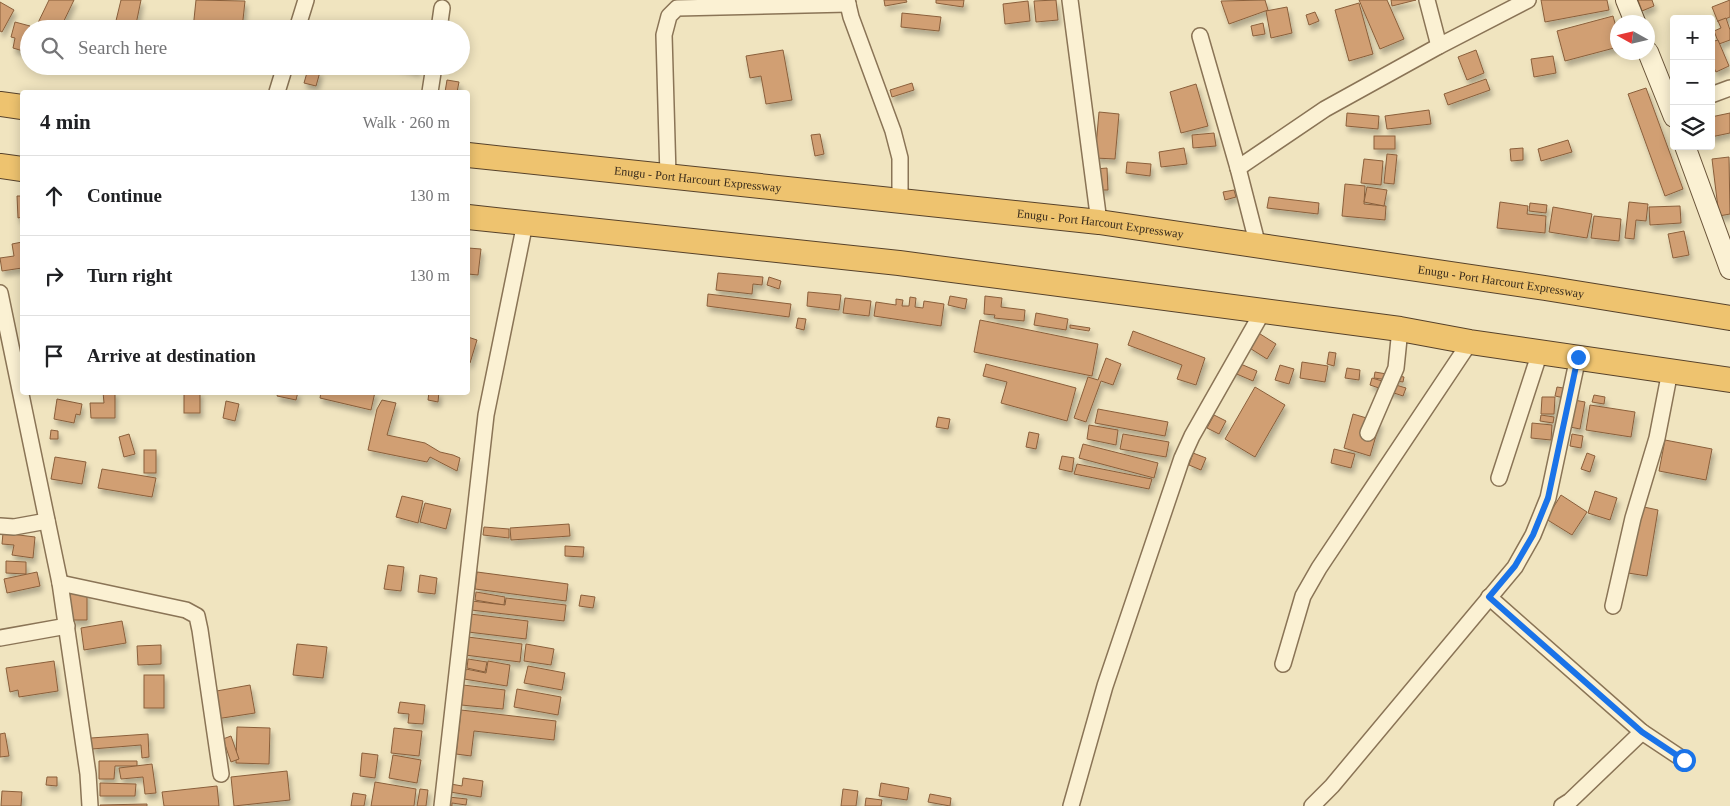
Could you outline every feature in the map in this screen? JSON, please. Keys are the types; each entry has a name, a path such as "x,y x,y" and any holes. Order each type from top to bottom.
{"highway":[{"path":"0,104 20,107"},
{"name":"Enugu - Port Harcourt Expressway","path":"470,155 1099,222 1545,288 1730,318"},
{"path":"0,166 20,168"},
{"path":"470,217 899,263 1400,329 1470,342 1730,380"}],"main road":[{"path":"1626,0 1632,15"},
{"path":"1651,60 1670,105"},
{"path":"1686,150 1730,269"}],"street":[{"path":"300,20 306,0"},
{"path":"1070,0 1099,222"},
{"path":"1427,0 1439,46"},
{"path":"1238,168 1325,109 1439,46 1528,0"},
{"path":"668,176 665,26 669,16 677,8 711,4 848,2 851,17 893,131 900,158 900,201"},
{"path":"440,20 442,8"},
{"path":"1200,36 1258,246"},
{"path":"279,90 283,75"},
{"path":"430,90 433,75"},
{"path":"1715,94 1730,88"},
{"path":"442,806 486,415 526,223"},
{"path":"0,293 20,390"},
{"path":"1070,806 1105,686 1182,458 1192,436 1263,311"},
{"path":"1368,433 1396,368 1400,329"},
{"path":"1283,664 1303,596 1319,568 1470,342"},
{"path":"1499,478 1540,352"},
{"path":"1312,806 1332,786 1515,566 1533,535 1548,498 1578,357"},
{"path":"1613,606 1633,518 1657,438 1670,371"},
{"path":"21,395 60,582 88,774 90,806"},
{"path":"0,526 14,527 47,521"},
{"path":"60,582 186,610 196,616 200,630 221,774"},
{"path":"1489,597 1642,732 1684,760"},
{"path":"0,638 67,626"},
{"path":"1562,806 1570,801 1642,732"}],"building":[{"path":"49,0 74,0 64,20 39,20"},
{"path":"121,0 141,0 137,20 116,20"},
{"path":"196,0 245,1 243,20 194,20"},
{"path":"884,0 906,0 907,2 885,6"},
{"path":"936,0 964,0 963,7 936,3"},
{"path":"1056,0 1058,20 1036,22 1034,1"},
{"path":"1265,0 1268,10 1229,24 1221,1"},
{"path":"1359,0 1387,0 1404,39 1380,49"},
{"path":"1391,0 1416,0 1392,6"},
{"path":"1541,0 1607,0 1609,10 1545,22"},
{"path":"1638,0 1652,0 1654,6 1642,11"},
{"path":"1730,0 1730,17 1718,22 1712,7"},
{"path":"1028,1 1030,21 1005,24 1003,4"},
{"path":"0,2 14,10 2,32 0,31"},
{"path":"1359,3 1373,54 1349,61 1335,10"},
{"path":"1287,7 1292,33 1271,38 1266,11"},
{"path":"1315,12 1319,21 1309,25 1306,15"},
{"path":"902,13 941,17 939,31 901,27"},
{"path":"1610,17 1610,49 1565,61 1557,31"},
{"path":"1726,18 1730,30 1730,40 1719,44 1715,34 1715,31 1721,28 1718,21"},
{"path":"15,22 20,23 20,50 13,48 15,38 11,37"},
{"path":"1263,23 1265,34 1253,36 1251,26"},
{"path":"1718,40 1729,66 1716,72 1715,70 1715,41"},
{"path":"783,50 792,100 766,104 761,76 750,78 746,56"},
{"path":"1476,50 1484,73 1467,80 1458,57"},
{"path":"1553,56 1556,73 1534,77 1531,59"},
{"path":"306,75 319,75 316,86 304,83"},
{"path":"1486,79 1490,90 1448,105 1444,94"},
{"path":"447,80 459,82 457,90 445,90"},
{"path":"912,83 914,90 892,97 890,90"},
{"path":"1196,84 1208,126 1181,133 1170,92"},
{"path":"1646,88 1683,189 1665,196 1628,94"},
{"path":"1429,110 1431,124 1387,129 1385,116"},
{"path":"1099,112 1119,114 1115,159 1095,158"},
{"path":"1347,113 1379,116 1378,129 1346,126"},
{"path":"1730,113 1730,133 1715,136 1715,116"},
{"path":"1214,133 1216,146 1193,148 1192,135"},
{"path":"820,134 824,154 815,156 811,135"},
{"path":"1374,136 1395,136 1395,149 1374,149"},
{"path":"1568,140 1572,152 1541,161 1538,149"},
{"path":"1184,148 1187,164 1161,167 1159,152"},
{"path":"1523,148 1523,160 1511,161 1510,149"},
{"path":"1387,154 1397,155 1394,184 1384,183"},
{"path":"1729,157 1730,214 1719,216 1712,159"},
{"path":"1364,159 1383,161 1381,185 1361,183"},
{"path":"1127,162 1151,164 1150,176 1126,173"},
{"path":"1107,168 1108,190 1096,190 1095,169"},
{"path":"1345,184 1365,186 1364,204 1386,206 1385,220 1342,216"},
{"path":"1367,187 1387,190 1384,206 1364,202"},
{"path":"1234,190 1236,197 1225,200 1223,192"},
{"path":"17,196 20,196 20,218 18,218"},
{"path":"1269,197 1319,203 1318,214 1267,208"},
{"path":"1500,202 1528,206 1527,214 1546,216 1545,233 1497,228"},
{"path":"1629,202 1648,204 1646,221 1636,220 1634,239 1625,238"},
{"path":"1530,203 1547,205 1546,213 1529,211"},
{"path":"1680,206 1681,223 1650,225 1649,207"},
{"path":"1553,207 1592,214 1587,238 1549,232"},
{"path":"1594,216 1621,219 1619,241 1591,238"},
{"path":"1684,231 1689,255 1673,258 1668,234"},
{"path":"20,242 20,268 2,271 0,258 14,256 12,244"},
{"path":"470,248 481,249 478,275 470,274"},
{"path":"718,273 763,277 762,285 753,284 752,294 716,290"},
{"path":"769,277 781,281 779,289 767,285"},
{"path":"808,292 841,295 839,310 807,306"},
{"path":"708,294 791,304 789,317 707,306"},
{"path":"950,296 967,299 965,309 948,305"},
{"path":"985,296 1002,298 1001,307 1025,310 1024,321 994,318 995,315 984,314"},
{"path":"910,297 916,298 915,307 923,308 924,301 944,304 941,326 874,316 876,302 896,305 896,299 903,300 902,306 909,306"},
{"path":"845,298 871,301 869,316 843,313"},
{"path":"1036,313 1068,319 1066,330 1034,325"},
{"path":"798,318 806,319 804,330 796,328"},
{"path":"980,320 1098,344 1092,376 974,352"},
{"path":"1070,325 1090,328 1089,331 1070,328"},
{"path":"1133,331 1205,358 1196,385 1177,379 1182,365 1128,345"},
{"path":"1257,332 1276,344 1267,359 1248,347"},
{"path":"470,338 477,340 470,363"},
{"path":"1329,352 1336,353 1334,366 1327,364"},
{"path":"1106,358 1121,364 1113,385 1101,381 1086,422 1074,418 1088,377 1098,380"},
{"path":"1236,362 1257,371 1253,381 1232,372"},
{"path":"1302,362 1328,366 1325,382 1300,378"},
{"path":"986,364 1076,388 1067,421 1001,403 1007,382 983,376"},
{"path":"1280,365 1294,369 1289,384 1275,380"},
{"path":"1347,368 1360,370 1359,380 1345,378"},
{"path":"1375,372 1404,377 1403,382 1374,378"},
{"path":"1372,378 1406,388 1403,396 1370,385"},
{"path":"1255,387 1285,405 1255,457 1225,439"},
{"path":"1557,387 1576,390 1574,400 1555,396"},
{"path":"103,395 115,395 115,418 91,418 90,403 104,403"},
{"path":"184,395 200,395 200,413 184,413"},
{"path":"277,395 297,395 296,400"},
{"path":"320,395 374,395 371,410 320,398"},
{"path":"429,395 439,395 438,402 428,400"},
{"path":"1594,395 1605,397 1604,404 1592,402"},
{"path":"1542,397 1555,397 1554,414 1541,414"},
{"path":"57,399 82,404 80,415 76,414 74,423 54,419"},
{"path":"382,400 396,403 387,435 425,443 440,452 460,458 457,471 430,457 427,462 368,450 377,409"},
{"path":"1574,400 1585,402 1580,429 1570,427"},
{"path":"226,401 239,404 235,421 223,418"},
{"path":"1590,405 1635,412 1631,437 1586,430"},
{"path":"1098,409 1168,422 1165,436 1095,423"},
{"path":"1353,414 1380,422 1370,456 1344,448"},
{"path":"1214,415 1226,421 1219,434 1207,428"},
{"path":"1541,415 1554,417 1553,423 1540,421"},
{"path":"938,417 950,419 948,429 936,427"},
{"path":"1532,423 1552,425 1551,440 1531,438"},
{"path":"1089,425 1118,430 1116,445 1087,439"},
{"path":"51,430 58,431 58,439 50,439"},
{"path":"1029,432 1039,434 1036,449 1026,447"},
{"path":"129,434 135,454 124,457 119,437"},
{"path":"1123,434 1169,442 1166,457 1120,449"},
{"path":"1572,434 1583,436 1581,448 1570,446"},
{"path":"1665,440 1712,449 1706,480 1659,471"},
{"path":"1083,444 1158,463 1154,478 1079,458"},
{"path":"1334,449 1355,454 1351,468 1331,463"},
{"path":"144,450 156,450 156,473 144,473"},
{"path":"1193,453 1206,458 1201,470 1189,465"},
{"path":"1587,453 1595,456 1590,472 1581,469"},
{"path":"1062,456 1074,458 1072,472 1059,469"},
{"path":"55,457 86,462 82,484 51,479"},
{"path":"1077,464 1152,479 1149,489 1074,474"},
{"path":"102,469 156,478 152,497 98,488"},
{"path":"1595,491 1617,498 1610,520 1588,513"},
{"path":"1561,495 1587,512 1572,535 1546,519"},
{"path":"402,496 423,501 418,523 396,517"},
{"path":"425,503 451,509 446,529 420,522"},
{"path":"1639,506 1658,510 1647,576 1628,573"},
{"path":"569,524 570,536 511,540 510,528"},
{"path":"484,527 509,529 509,538 483,535"},
{"path":"3,533 35,537 33,558 12,555 14,545 2,544"},
{"path":"565,546 584,547 583,557 565,556"},
{"path":"6,561 26,562 26,574 6,573"},
{"path":"388,565 404,567 401,591 384,589"},
{"path":"37,572 40,586 7,593 4,579"},
{"path":"477,572 568,584 566,601 475,589"},
{"path":"420,575 437,578 435,594 418,592"},
{"path":"70,592 87,592 87,620 71,620"},
{"path":"476,592 505,597 504,605 475,600"},
{"path":"581,595 595,597 593,608 579,606"},
{"path":"506,598 566,605 564,621 471,610 472,601 505,605"},
{"path":"470,614 528,621 526,639 468,632"},
{"path":"122,621 126,643 84,650 81,628"},
{"path":"468,637 522,644 520,662 465,655"},
{"path":"297,644 327,647 323,678 293,675"},
{"path":"526,644 554,649 551,665 524,661"},
{"path":"161,645 161,664 138,665 137,646"},
{"path":"468,659 487,662 485,672 467,668"},
{"path":"54,661 58,691 19,697 18,690 10,692 6,668"},
{"path":"488,661 510,665 507,686 464,679 466,669 486,673"},
{"path":"528,666 565,673 562,690 524,683"},
{"path":"144,675 164,675 164,708 144,708"},
{"path":"250,685 255,713 216,719 211,692"},
{"path":"463,685 505,690 503,709 461,705"},
{"path":"517,689 561,697 558,715 514,707"},
{"path":"400,702 425,705 423,724 408,723 409,714 398,713"},
{"path":"461,710 556,721 554,740 474,731 471,756 456,754"},
{"path":"237,727 270,728 269,764 236,763"},
{"path":"394,728 422,731 419,756 391,753"},
{"path":"5,733 9,756 0,757 0,734"},
{"path":"148,734 149,757 142,758 141,745 92,749 91,738"},
{"path":"231,736 239,759 231,762 223,739"},
{"path":"362,753 378,755 375,778 360,776"},
{"path":"393,755 421,760 417,783 389,778"},
{"path":"99,761 137,761 137,766 115,766 114,779 99,779"},
{"path":"152,764 156,793 145,794 143,777 121,779 119,768"},
{"path":"287,771 290,800 234,806 231,777"},
{"path":"47,777 57,777 57,786 46,785"},
{"path":"463,778 483,781 481,797 450,792 451,784 462,786"},
{"path":"375,782 416,789 414,806 371,806"},
{"path":"100,783 136,784 135,796 100,796"},
{"path":"881,783 909,788 907,800 879,796"},
{"path":"217,786 219,806 164,806 162,792"},
{"path":"420,789 428,790 426,806 417,806"},
{"path":"843,789 858,791 856,806 841,806"},
{"path":"2,791 22,792 21,806 1,806"},
{"path":"353,793 366,795 364,806 351,806"},
{"path":"930,794 951,798 950,806 928,802"},
{"path":"449,797 467,799 466,805 452,803 452,806 448,806"},
{"path":"866,798 882,800 881,806 865,806"},
{"path":"147,804 147,806 100,806 100,805"}],"route":[{"path":"1578,357 1548,498 1533,535 1515,566 1489,597 1642,732 1684,760"}]}
